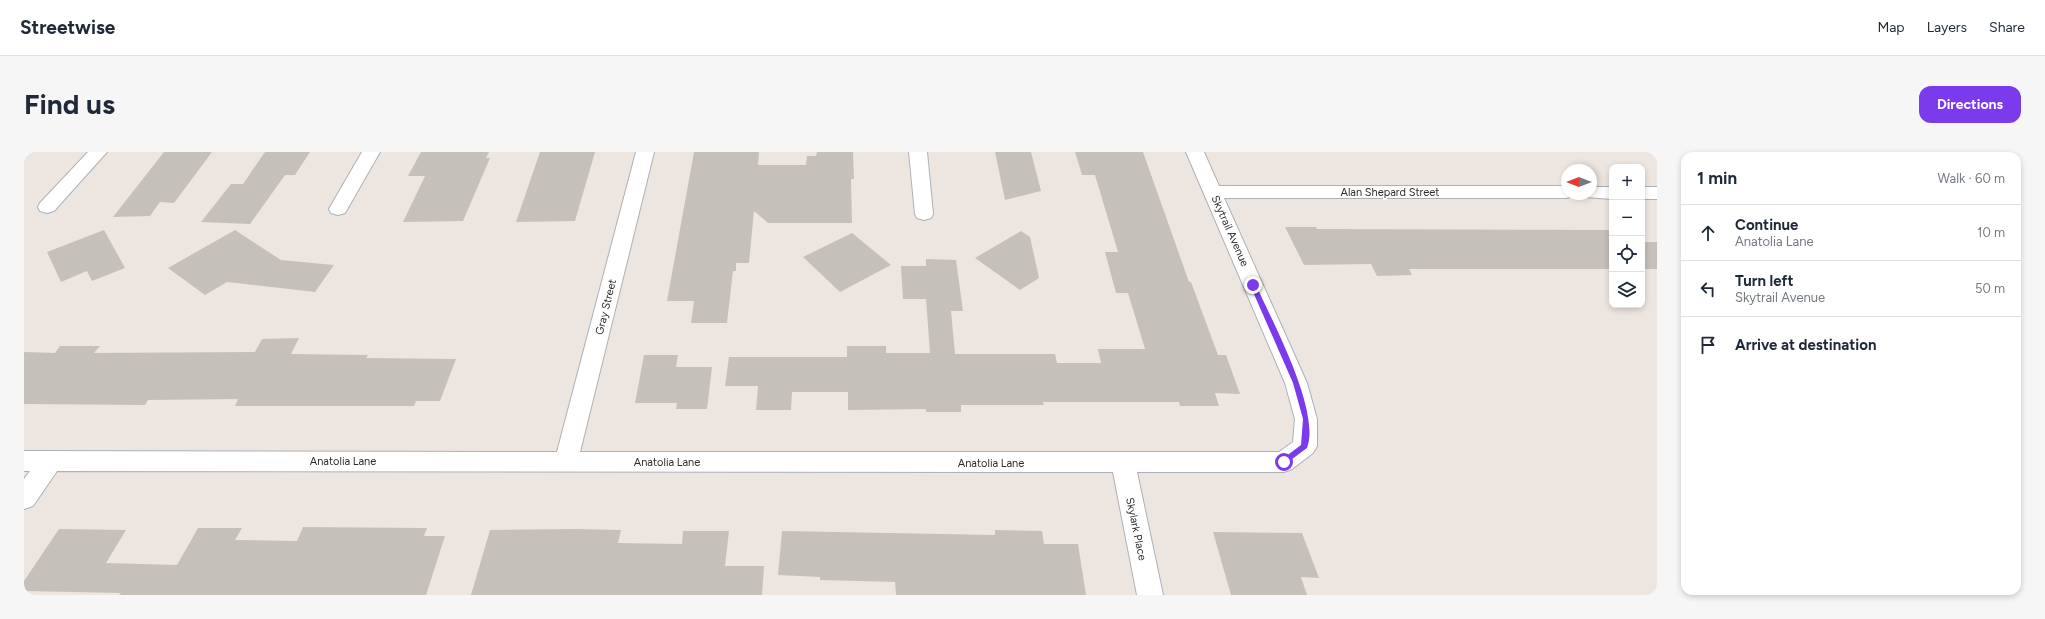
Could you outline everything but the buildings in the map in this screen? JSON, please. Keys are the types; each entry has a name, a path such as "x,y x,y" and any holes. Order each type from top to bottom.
{"street":[{"path":"47,207 98,152"},
{"path":"338,210 371,152"},
{"name":"Gray Street","path":"566,461 645,152"},
{"path":"918,152 924,214"},
{"name":"Skytrail Avenue","path":"1195,152 1296,383 1306,419 1305,446"},
{"name":"Alan Shepard Street","path":"1212,192 1561,192"},
{"path":"1597,192 1609,193"},
{"path":"1645,193 1657,193"},
{"name":"Anatolia Lane","path":"24,461 1284,462 1305,446"},
{"path":"24,499 50,461"},
{"name":"Skylark Place","path":"1123,463 1150,595"}],"route":[{"path":"1253,285 1296,383 1306,419 1305,446 1284,462"}]}
